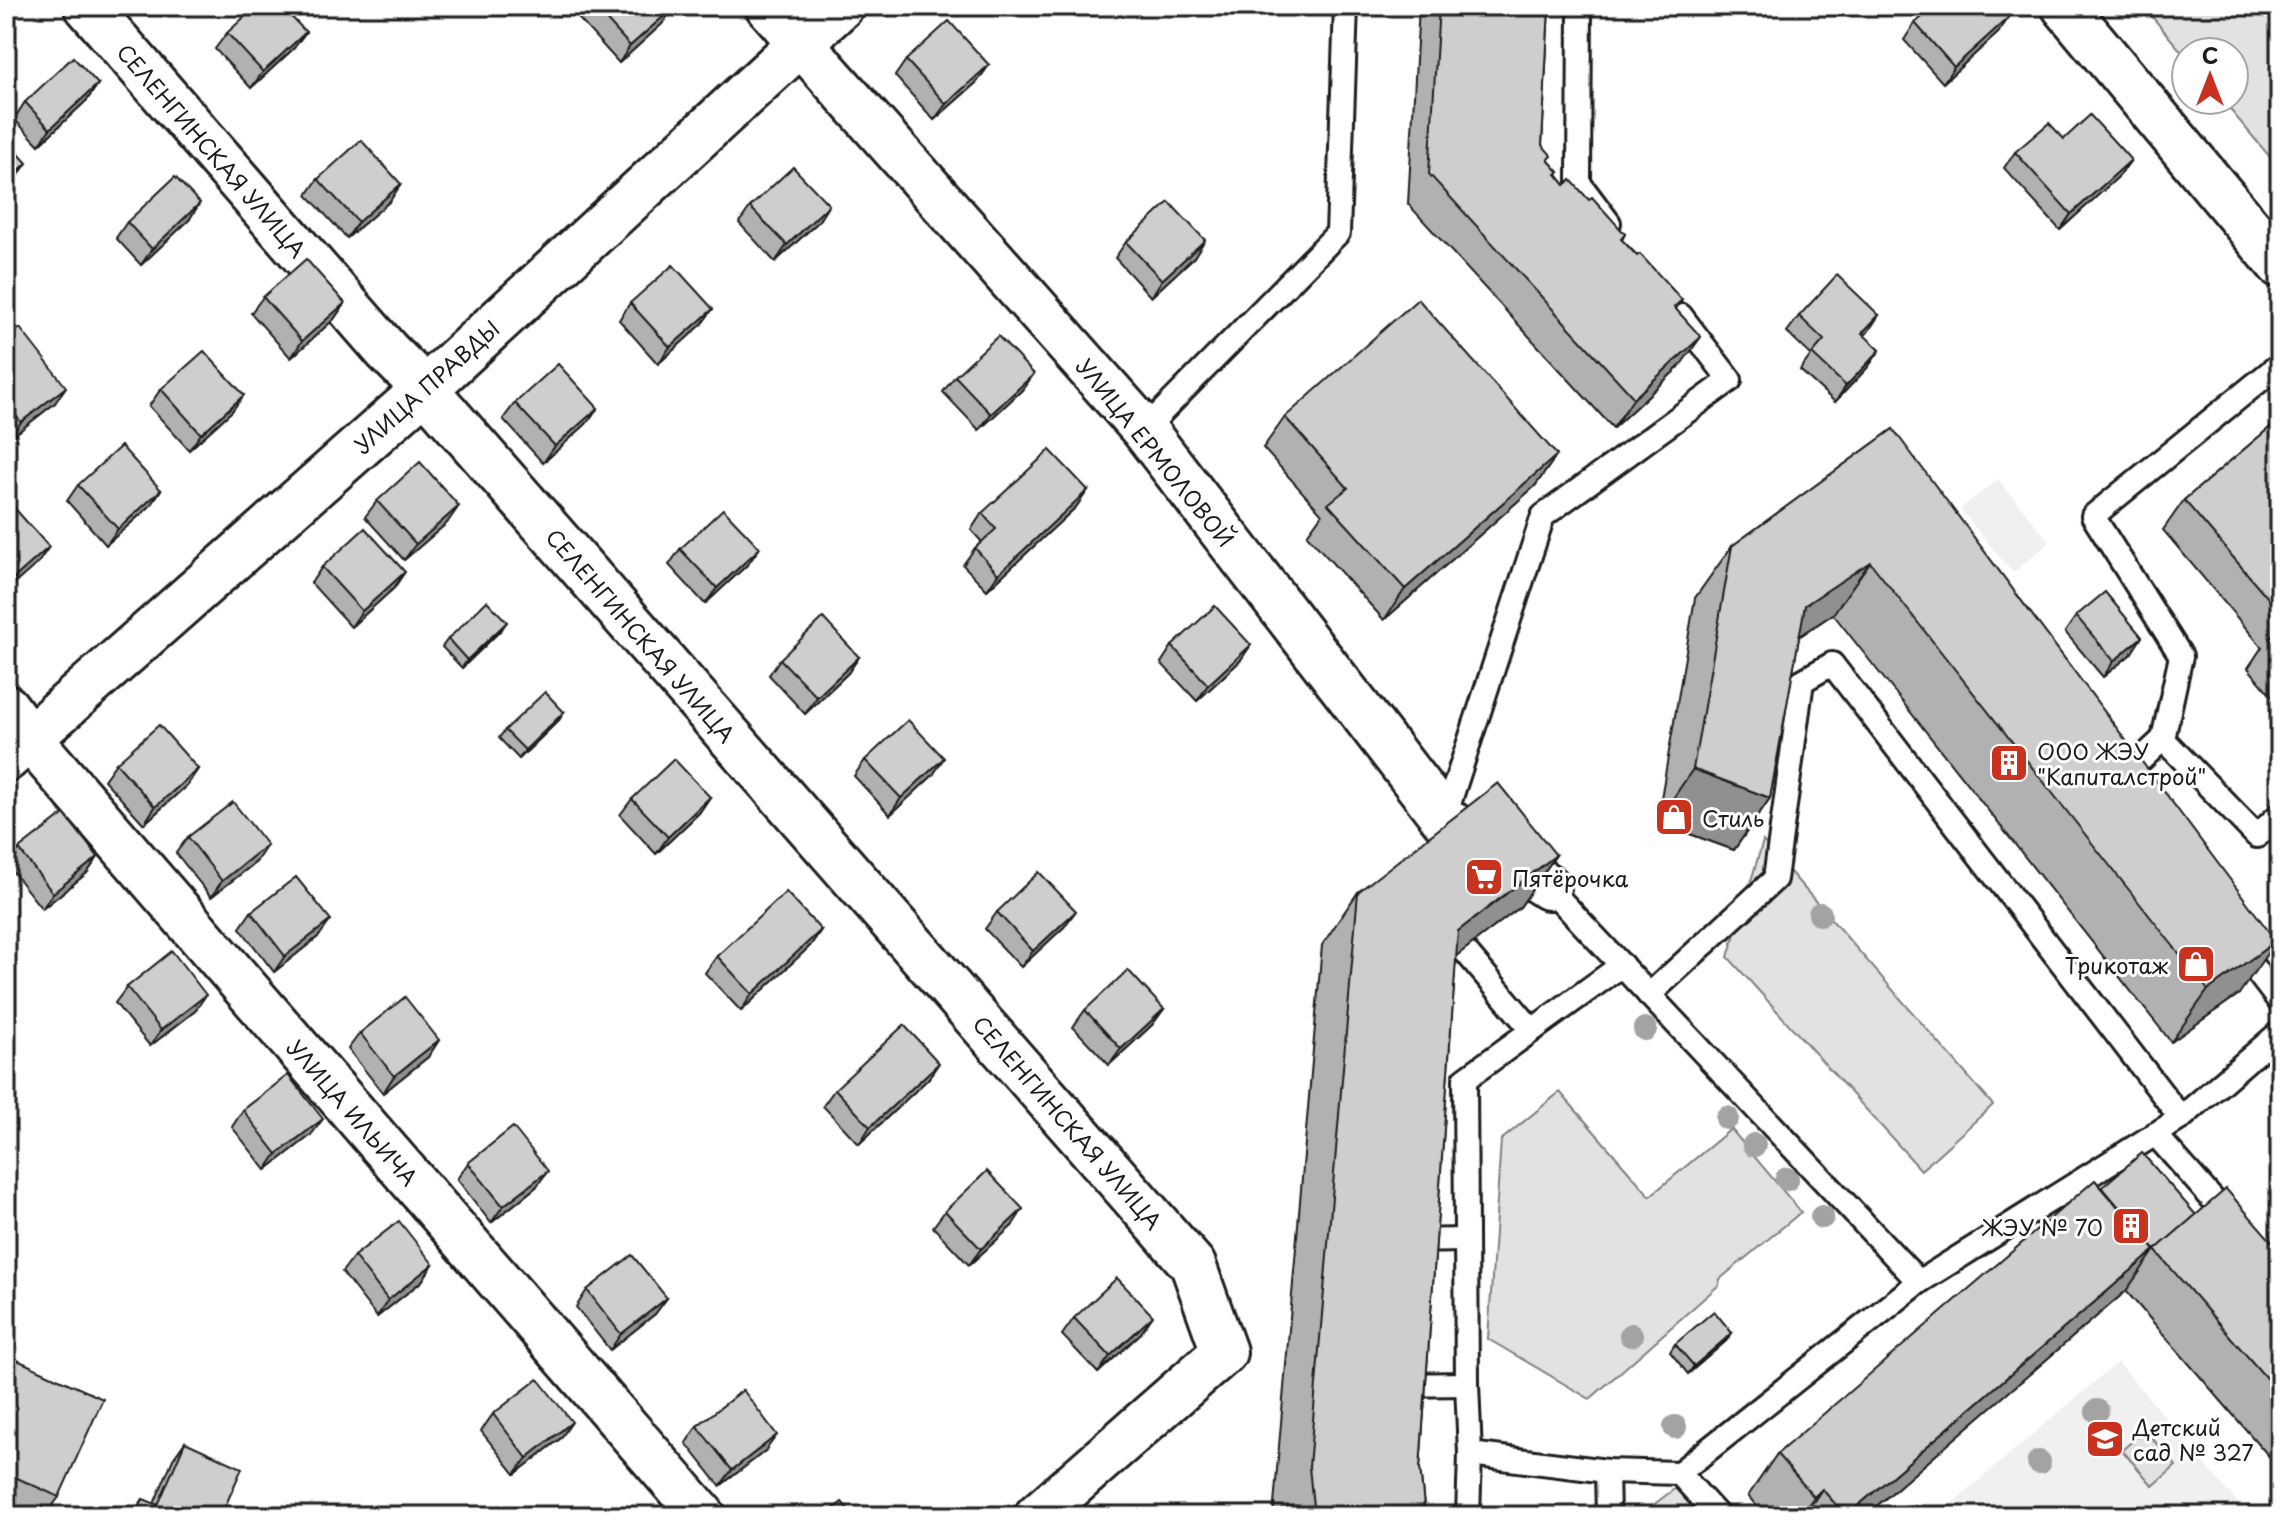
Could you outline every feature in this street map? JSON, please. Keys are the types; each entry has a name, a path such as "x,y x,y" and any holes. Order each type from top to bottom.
{"street":[{"name":"СЕЛЕНГИНСКАЯ УЛИЦА","path":"87,6 1193,1265 1224,1352 1037,1516"},
{"name":"УЛИЦА ЕРМОЛОВОЙ","path":"768,6 1144,430 1444,819 1548,887"},
{"name":"УЛИЦА ПРАВДЫ","path":"14,735 425,389 841,6"},
{"path":"2064,6 2280,265"},
{"name":"УЛИЦА ИЛЬИЧА","path":"14,735 703,1516"}],"lane":[{"path":"1144,430 1338,233 1346,6"},
{"path":"1580,6 1579,183 1626,245"},
{"path":"1444,819 1543,516 1730,380 1664,294"},
{"path":"2116,783 2163,739 2181,656 2093,516 2280,364"},
{"path":"1649,995 1775,879 1802,681 1832,664 2181,1118"},
{"path":"2163,739 2257,836 2280,814"},
{"path":"1548,887 1919,1282"},
{"path":"2221,924 2280,1002"},
{"path":"1464,950 1532,1030"},
{"path":"1468,1516 1470,1454 1466,1240 1459,1074 1532,1030 1622,965"},
{"path":"1470,1454 1607,1471 1679,1473 1919,1282 2181,1118 2280,1032"},
{"path":"2155,1134 2249,1241"},
{"path":"1403,1241 1466,1240"},
{"path":"1393,1385 1467,1384"},
{"path":"1607,1471 1608,1516"},
{"path":"1679,1473 1718,1516"}],"shaded area":[{"path":"2143,6 2280,6 2280,169 2235,116 2250,116 2250,36 2170,38"},
{"path":"1998,479 2050,542 2013,573 1960,509"},
{"path":"1763,841 1993,1105 1921,1170 1728,957"},
{"path":"1560,1092 1650,1196 1731,1129 1801,1212 1720,1279 1719,1285 1590,1399 1488,1339 1501,1140"},
{"name":"Детский сад № 327","path":"2118,1362 2249,1516 1937,1516"},
{"path":"2145,1430 2176,1466 2153,1486 2122,1450"},
{"path":"1678,1486 1707,1516 1639,1516"}],"building":[{"path":"256,6 281,6 306,32 263,72 227,33"},
{"path":"594,6 672,6 673,8 630,46"},
{"path":"1439,6 1549,6 1542,145 1552,156 1548,160 1565,185 1571,180 1589,200 1592,197 1625,234 1621,239 1637,256 1640,254 1682,300 1674,307 1701,337 1634,398 1429,174"},
{"path":"1935,6 2000,6 2010,16 1954,67 1915,23"},
{"path":"949,21 989,65 946,104 906,60"},
{"path":"73,57 98,84 50,129 25,102"},
{"path":"2090,115 2131,160 2071,214 2015,152 2049,123 2064,139"},
{"path":"6,140 27,163 6,182"},
{"path":"361,140 401,184 358,222 318,179"},
{"path":"793,167 829,205 787,245 750,207"},
{"path":"175,177 200,203 152,249 127,222"},
{"path":"1169,202 1205,240 1162,280 1126,242"},
{"path":"306,259 345,303 302,341 263,297"},
{"path":"673,265 713,309 670,347 630,303"},
{"path":"1837,275 1879,315 1862,333 1880,350 1846,386 1812,354 1824,340 1799,316"},
{"path":"1418,299 1557,455 1405,589 1328,504 1348,488 1285,417"},
{"path":"20,328 66,387 21,422 6,404 6,339"},
{"path":"998,336 1034,374 991,414 955,376"},
{"path":"204,351 244,395 201,434 161,389"},
{"path":"558,364 598,408 555,446 515,403"},
{"path":"2280,419 2280,510 2273,516 2280,524 2280,612 2184,500"},
{"path":"1893,429 2276,941 2208,990 1870,562 1805,605 1770,798 1693,769 1732,546"},
{"path":"121,446 161,490 118,529 78,485"},
{"path":"1050,450 1088,490 998,574 975,548 996,529 982,513"},
{"path":"420,462 459,506 416,544 377,501"},
{"path":"10,503 49,547 6,585 6,506"},
{"path":"723,509 760,548 717,588 680,549"},
{"path":"365,528 405,572 362,611 322,567"},
{"path":"2105,592 2142,637 2114,661 2076,616"},
{"path":"487,601 507,622 467,660 448,639"},
{"path":"1215,606 1251,645 1208,685 1172,646"},
{"path":"823,618 859,657 817,697 780,659"},
{"path":"2280,628 2280,650 2269,638"},
{"path":"545,692 564,712 525,750 505,730"},
{"path":"908,720 944,758 901,798 865,760"},
{"path":"159,725 198,769 155,807 116,763"},
{"path":"674,759 710,797 668,837 632,799"},
{"path":"1498,783 1556,855 1458,931 1420,1468 1425,1516 1314,1516 1309,1467 1358,892"},
{"path":"233,802 267,845 222,881 188,837"},
{"path":"64,814 98,857 53,893 19,849"},
{"path":"1039,872 1076,911 1033,951 997,912"},
{"path":"296,877 331,920 285,956 251,912"},
{"path":"786,892 821,930 752,994 717,956"},
{"path":"172,951 206,995 161,1030 127,987"},
{"path":"1128,970 1164,1009 1121,1049 1085,1010"},
{"path":"405,997 439,1040 394,1076 360,1033"},
{"path":"904,1025 939,1063 870,1127 835,1089"},
{"path":"288,1075 323,1119 277,1154 243,1110"},
{"path":"513,1127 548,1171 503,1206 468,1163"},
{"path":"2142,1153 2196,1215 2155,1250 2102,1187"},
{"path":"987,1171 1023,1209 981,1249 945,1211"},
{"path":"2095,1180 2155,1250 1846,1516 1822,1489 1814,1497 1777,1454"},
{"path":"2226,1189 2280,1251 2280,1394 2155,1250"},
{"path":"399,1221 433,1264 388,1300 354,1256"},
{"path":"632,1255 667,1298 621,1334 587,1290"},
{"path":"1117,1278 1153,1316 1110,1356 1074,1318"},
{"path":"1714,1311 1732,1333 1694,1366 1675,1344"},
{"path":"15,1359 103,1399 59,1497 6,1473 6,1379"},
{"path":"538,1379 572,1422 527,1458 493,1414"},
{"path":"743,1390 777,1435 732,1470 697,1426"},
{"path":"185,1442 242,1468 221,1516 135,1516 143,1499 158,1505"},
{"path":"842,1502 854,1516 825,1516"}],"place":[{"name":"ООО ЖЭУ \"Капиталстрой\"","path":"2009,763"},
{"name":"Стиль","path":"1674,817"},
{"name":"Пятёрочка","path":"1484,877"},
{"name":"Трикотаж","path":"2196,964"},
{"name":"ЖЭУ № 70","path":"2131,1226"},
{"name":"Детский сад № 327","path":"2105,1439"}]}
